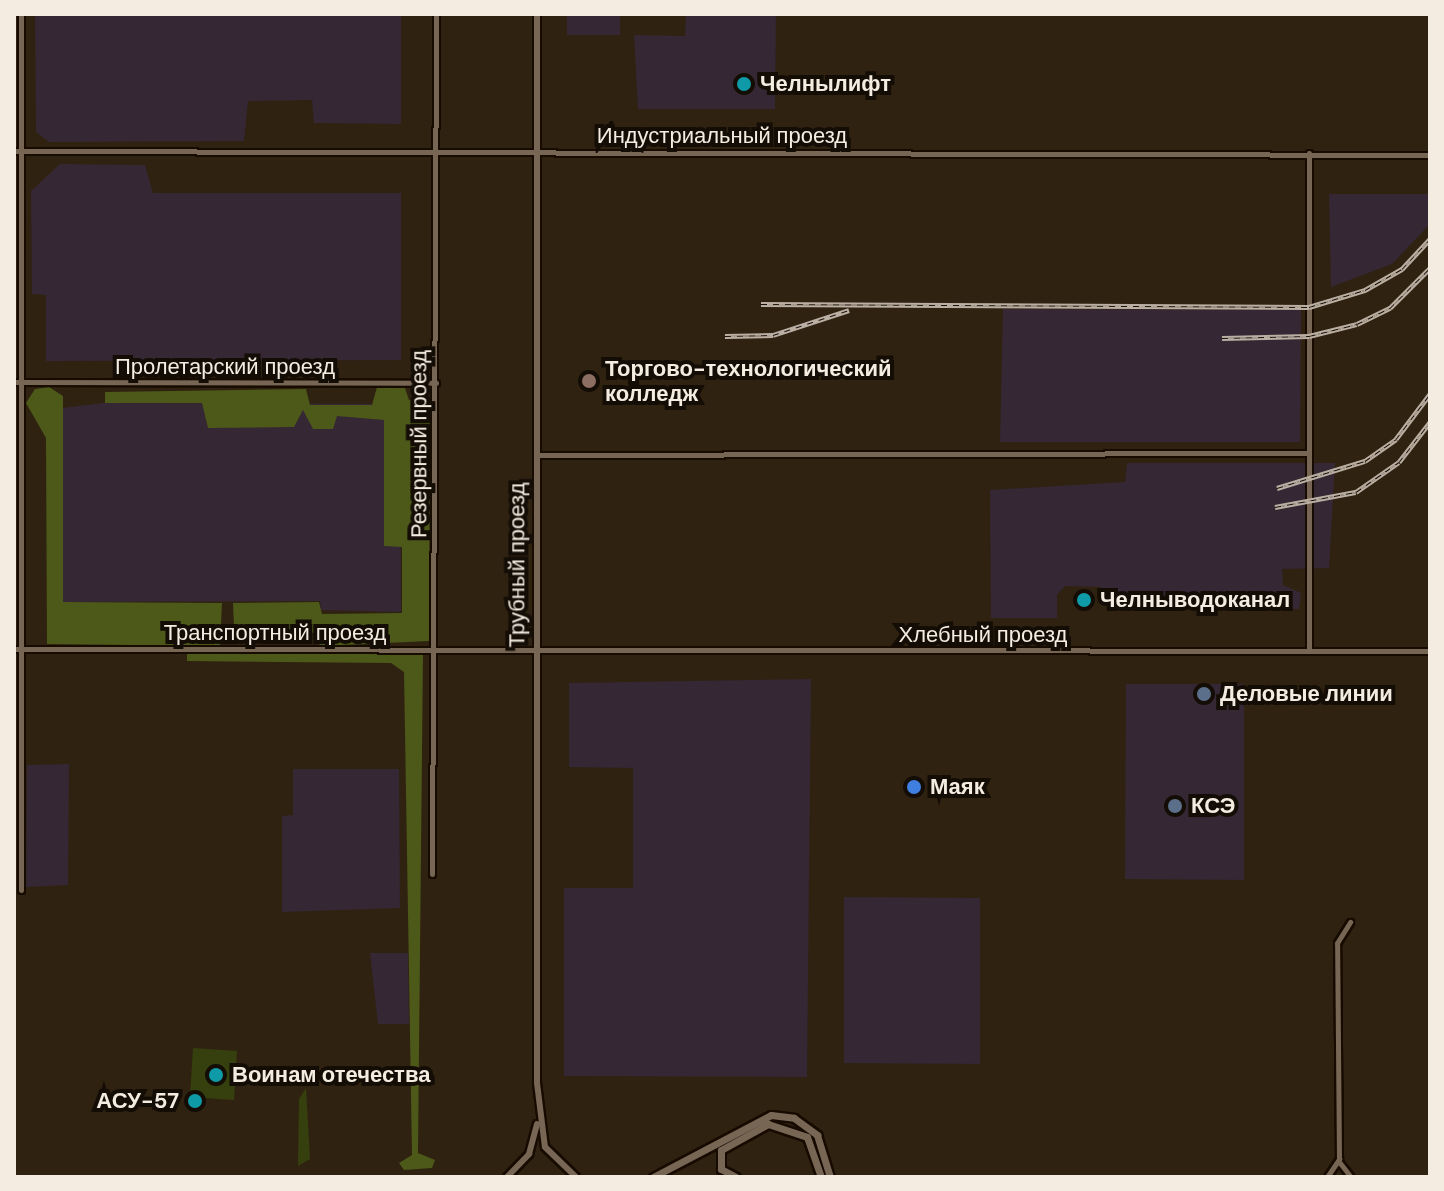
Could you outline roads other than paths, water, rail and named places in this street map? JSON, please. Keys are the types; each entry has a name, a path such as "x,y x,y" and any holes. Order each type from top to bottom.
{"main road":[{"path":"653,1177 771,1115 794,1118 817,1135 830,1177"},
{"path":"736,1177 721,1169 721,1150 768,1124 807,1137 821,1177"}],"street":[{"path":"21,14 17,151 21,890"},
{"name":"Резервный проезд","path":"432,874 436,14"},
{"name":"Трубный проезд","path":"537,14 535,649 538,1116"},
{"name":"Индустриальный проезд","path":"17,151 1430,155"},
{"path":"1309,153 1309,651"},
{"name":"Пролетарский проезд","path":"17,382 436,383"},
{"path":"535,455 1308,453"},
{"name":"Транспортный проезд","path":"14,649 535,649"},
{"name":"Хлебный проезд","path":"535,649 1430,651"},
{"path":"1350,922 1337,943 1339,1159 1351,1177"},
{"path":"507,1177 534,1144 538,1116"},
{"path":"538,1116 551,1156 576,1177"},
{"path":"1327,1177 1339,1159"}],"railway":[{"path":"761,304 1309,307 1365,290 1402,269 1430,239"},
{"path":"1222,338 1309,336 1357,324 1390,308 1430,268"},
{"path":"725,336 773,335 849,310"},
{"path":"1277,488 1365,461 1396,439 1430,394"},
{"path":"1275,507 1356,492 1399,462 1430,422"}],"place":[{"name":"Челнылифт","path":"744,84"},
{"name":"Торгово-технологический колледж","path":"589,381"},
{"name":"Челныводоканал","path":"1084,600"},
{"name":"Деловые линии","path":"1204,694"},
{"name":"Маяк","path":"914,787"},
{"name":"КСЭ","path":"1175,806"},
{"name":"Воинам отечества","path":"216,1075"},
{"name":"АСУ-57","path":"195,1101"}]}
